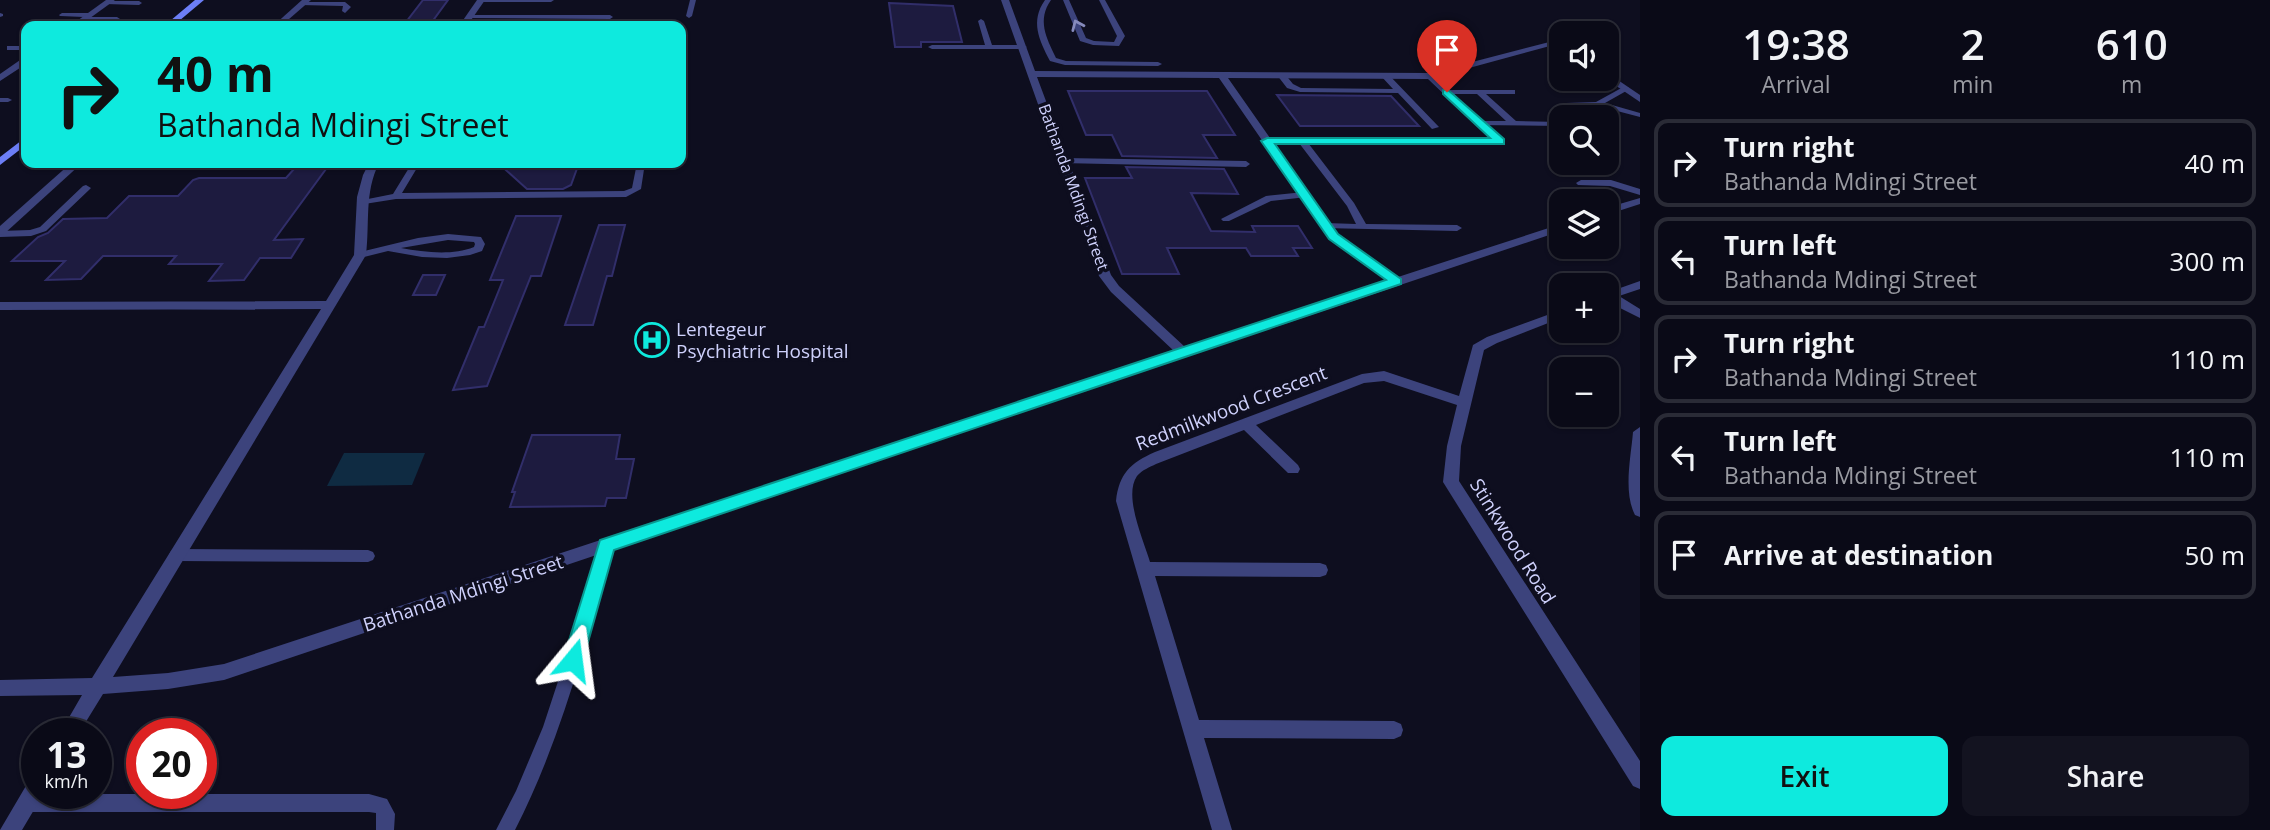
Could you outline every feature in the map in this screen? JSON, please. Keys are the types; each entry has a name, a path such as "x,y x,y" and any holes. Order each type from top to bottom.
{"main road":[{"path":"173,21 200,0"},
{"path":"0,162 21,144"}],"street":[{"path":"466,21 481,0"},
{"name":"Bathanda Mdingi Street","path":"1005,0 1108,280 1184,353"},
{"path":"81,21 109,2"},
{"path":"283,21 304,2"},
{"name":"Bathanda Mdingi Street","path":"1033,74 1430,76 1549,45"},
{"path":"3,75 21,63"},
{"path":"3,75 21,73"},
{"path":"1222,75 1326,226 1344,246 1396,282"},
{"path":"1267,141 1500,142 1430,76"},
{"path":"1619,84 1640,99"},
{"path":"0,233 72,168"},
{"path":"78,718 327,305 360,255 364,226 362,185 370,168"},
{"path":"1619,208 1640,201"},
{"name":"Bathanda Mdingi Street","path":"0,688 96,688 183,680 224,672 1549,231"},
{"path":"1619,293 1640,285"},
{"path":"1619,303 1640,314"},
{"path":"0,306 327,305"},
{"name":"Stinkwood Road","path":"1549,319 1478,348 1454,446 1451,482 1640,779"},
{"name":"Redmilkwood Crescent","path":"1222,830 1124,501 1125,483 1130,473 1139,465 1160,456 1374,377 1397,380 1464,402"},
{"path":"1247,424 1293,469"},
{"path":"1640,432 1637,492 1640,511"},
{"path":"1144,569 1320,570"},
{"path":"1192,729 1394,730"},
{"path":"10,830 23,809"}],"lane":[{"path":"481,0 551,0"},
{"path":"689,16 693,0"},
{"path":"1048,0 1040,9 1038,19 1054,59 1061,62 1158,64"},
{"path":"1066,0 1083,39 1093,43 1116,44"},
{"path":"1102,0 1121,36 1116,44"},
{"path":"109,2 139,3"},
{"path":"304,2 345,5 348,7 345,11"},
{"path":"62,15 117,19"},
{"path":"469,17 610,17"},
{"path":"585,21 587,17"},
{"path":"981,21 989,47"},
{"path":"1093,43 1102,63"},
{"path":"1116,44 1126,64"},
{"path":"932,47 1023,47"},
{"path":"10,48 21,48"},
{"path":"1281,75 1290,86 1300,90 1401,91"},
{"path":"1385,75 1435,127"},
{"path":"1598,104 1625,88"},
{"path":"1447,92 1512,92"},
{"path":"1479,92 1513,123"},
{"path":"1566,105 1598,104 1640,115"},
{"path":"1480,123 1549,124"},
{"path":"1301,141 1351,205 1363,227"},
{"path":"1064,161 1246,164"},
{"path":"396,195 413,168"},
{"path":"361,203 396,195 626,194 636,189 640,168"},
{"path":"1581,183 1611,183 1640,192"},
{"path":"0,233 31,233 43,229 86,188"},
{"path":"1226,219 1269,198 1304,195"},
{"path":"1326,226 1457,228"},
{"path":"360,255 424,239 469,238 478,239 480,244 478,249 464,254 411,253 390,249"},
{"path":"505,830 518,807 546,741 567,680 606,545"},
{"path":"176,555 368,556"},
{"path":"112,797 369,803 381,805 386,814 385,830"}],"water":[{"path":"344,453 425,453 412,485 327,486"}],"building":[{"path":"423,0 448,0 433,21 407,21"},
{"path":"889,3 953,6 962,42 921,42 921,47 895,47"},
{"path":"1068,91 1207,91 1235,135 1203,135 1217,158 1122,156 1112,135 1086,135"},
{"path":"1277,95 1391,96 1419,126 1300,126"},
{"path":"1126,167 1224,169 1238,194 1191,193 1211,231 1255,232 1252,226 1298,226 1312,248 1293,248 1298,256 1251,256 1246,248 1167,248 1179,274 1122,274 1085,178 1132,178"},
{"path":"504,168 577,168 571,185 563,189 527,189"},
{"path":"294,169 326,169 274,240 303,239 291,258 260,258 244,280 209,281 222,264 169,264 176,256 103,256 81,279 46,280 65,261 12,261 63,219 107,218 129,196 178,196 193,180 199,178 286,178"},
{"path":"516,216 561,216 541,276 531,276 487,386 453,390 479,327 484,327 503,280 490,280"},
{"path":"599,225 625,225 612,276 607,276 593,325 565,325"},
{"path":"423,275 445,275 436,295 413,295"},
{"path":"532,435 620,435 616,459 634,459 626,498 607,498 605,506 510,507 515,492 512,492"}],"place":[{"name":"Lentegeur Psychiatric Hospital","path":"652,340"}],"route":[{"path":"573,660 606,545 1396,282 1334,237 1267,141 1500,142 1447,92"}]}
